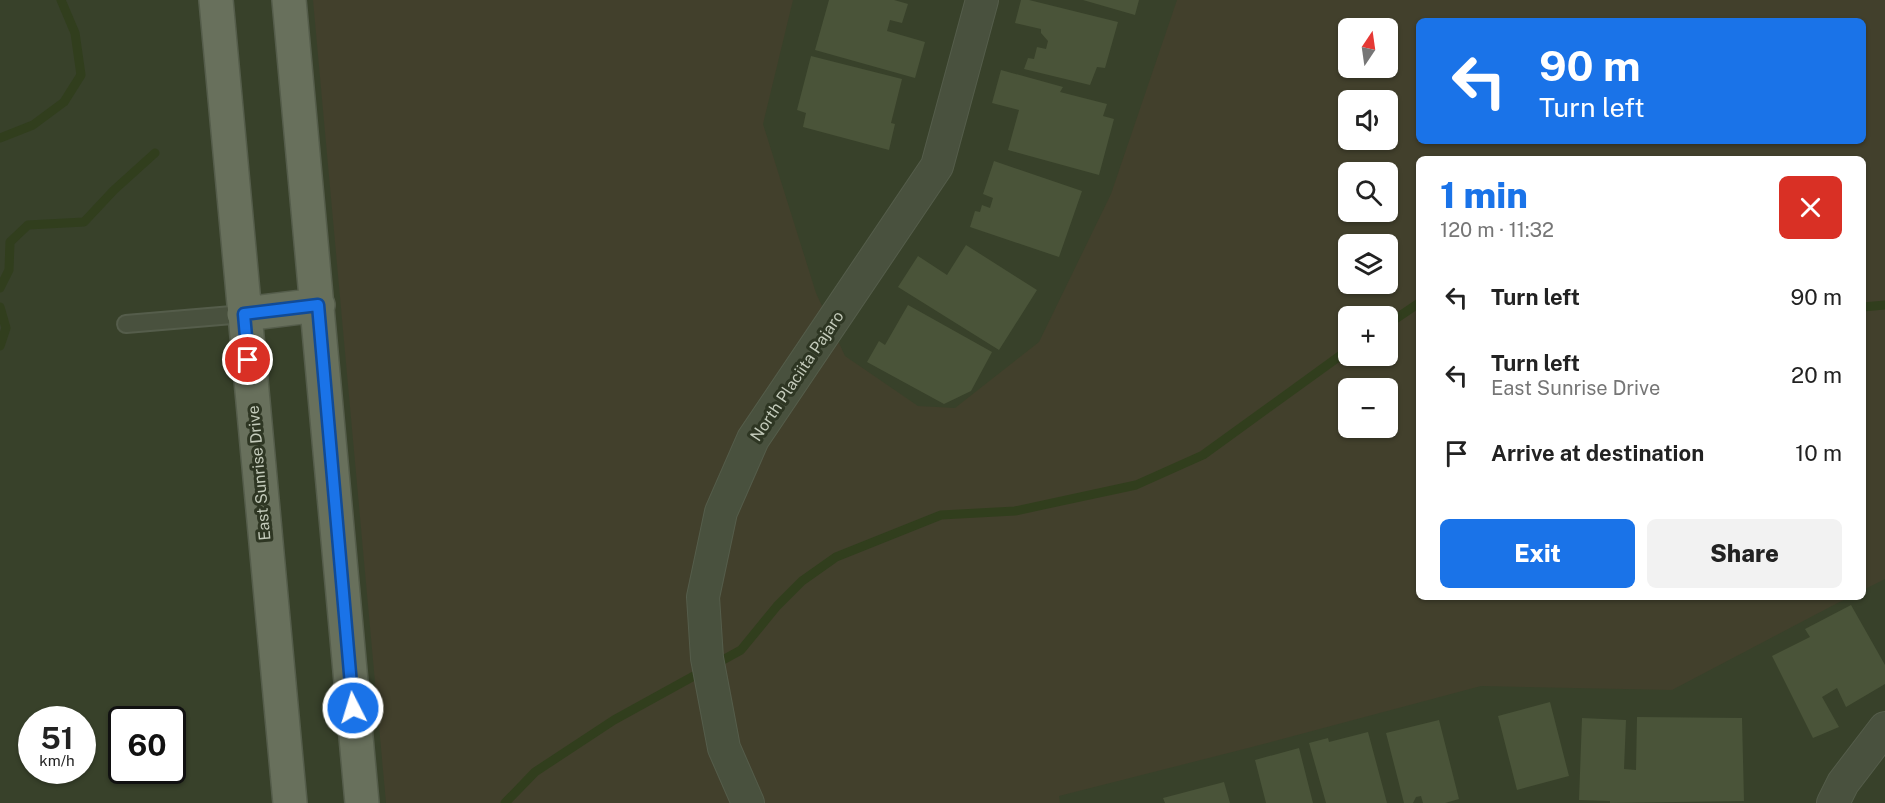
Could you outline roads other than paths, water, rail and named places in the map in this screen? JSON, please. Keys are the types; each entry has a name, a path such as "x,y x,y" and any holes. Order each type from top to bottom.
{"main road":[{"name":"East Sunrise Drive","path":"216,0 290,803"},
{"path":"289,0 362,803"},
{"path":"244,314 318,305"}],"street":[{"name":"North Placiita Pajaro","path":"748,803 724,748 707,658 703,597 722,512 753,439 937,166 980,1"},
{"path":"1833,803 1843,783 1885,728"}],"lane":[{"path":"126,324 244,314"}],"waterway":[{"path":"0,138 33,125 64,102 81,75 75,33 61,0"},
{"path":"0,288 9,270 10,242 28,225 84,222 114,190 155,153"},
{"path":"1398,317 1416,305"},
{"path":"1866,307 1885,305"},
{"path":"0,307 6,328 0,346"},
{"path":"505,803 535,772 614,720 741,650 777,606 802,581 836,557 941,515 1015,511 1136,485 1203,455 1338,357"}]}
